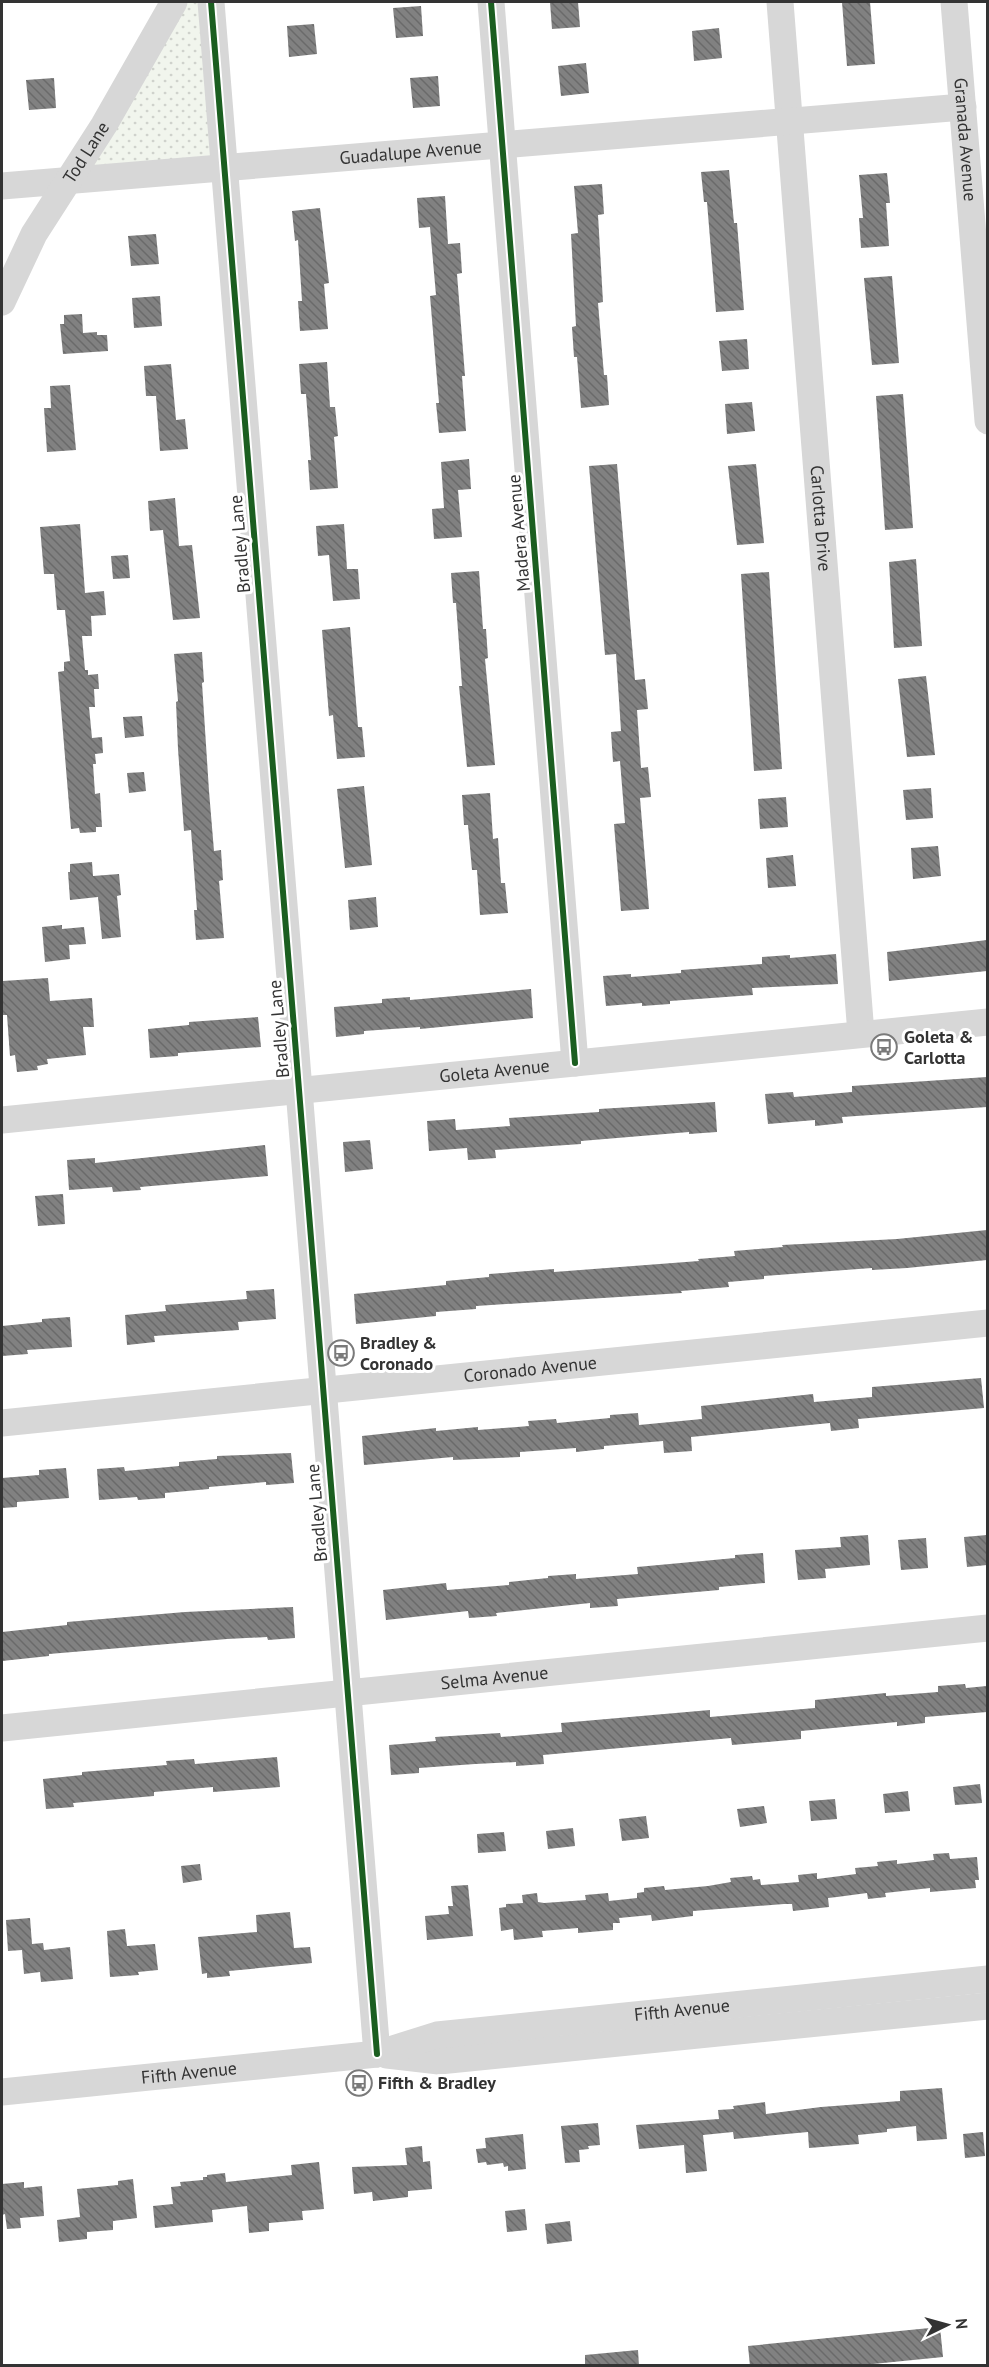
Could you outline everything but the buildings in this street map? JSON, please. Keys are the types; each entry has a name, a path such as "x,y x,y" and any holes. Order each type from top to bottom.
{"street":[{"name":"Tod Lane","path":"2,302 34,234 131,80 174,2"},
{"name":"Bradley Lane","path":"211,2 377,2054"},
{"name":"Madera Avenue","path":"491,2 575,1063"},
{"name":"Carlotta Drive","path":"780,2 861,1034"},
{"name":"Granada Avenue","path":"954,2 987,421"},
{"name":"Guadalupe Avenue","path":"2,186 963,107"},
{"name":"Goleta Avenue","path":"2,1120 987,1022"},
{"name":"Coronado Avenue","path":"2,1423 987,1323"},
{"name":"Selma Avenue","path":"2,1728 987,1628"},
{"name":"Fifth Avenue","path":"2,2092 377,2054 437,2035 987,1979"},
{"name":"Fifth Avenue","path":"377,2054 439,2061 987,2006"}],"shaded area":[{"path":"174,2 211,2 224,167 66,181"}],"cycle path":[{"path":"211,2 377,2054"},
{"path":"491,2 575,1063"}],"place":[{"name":"Goleta & Carlotta","path":"884,1047"},
{"name":"Bradley & Coronado","path":"341,1353"},
{"name":"Fifth & Bradley","path":"359,2083"}]}
